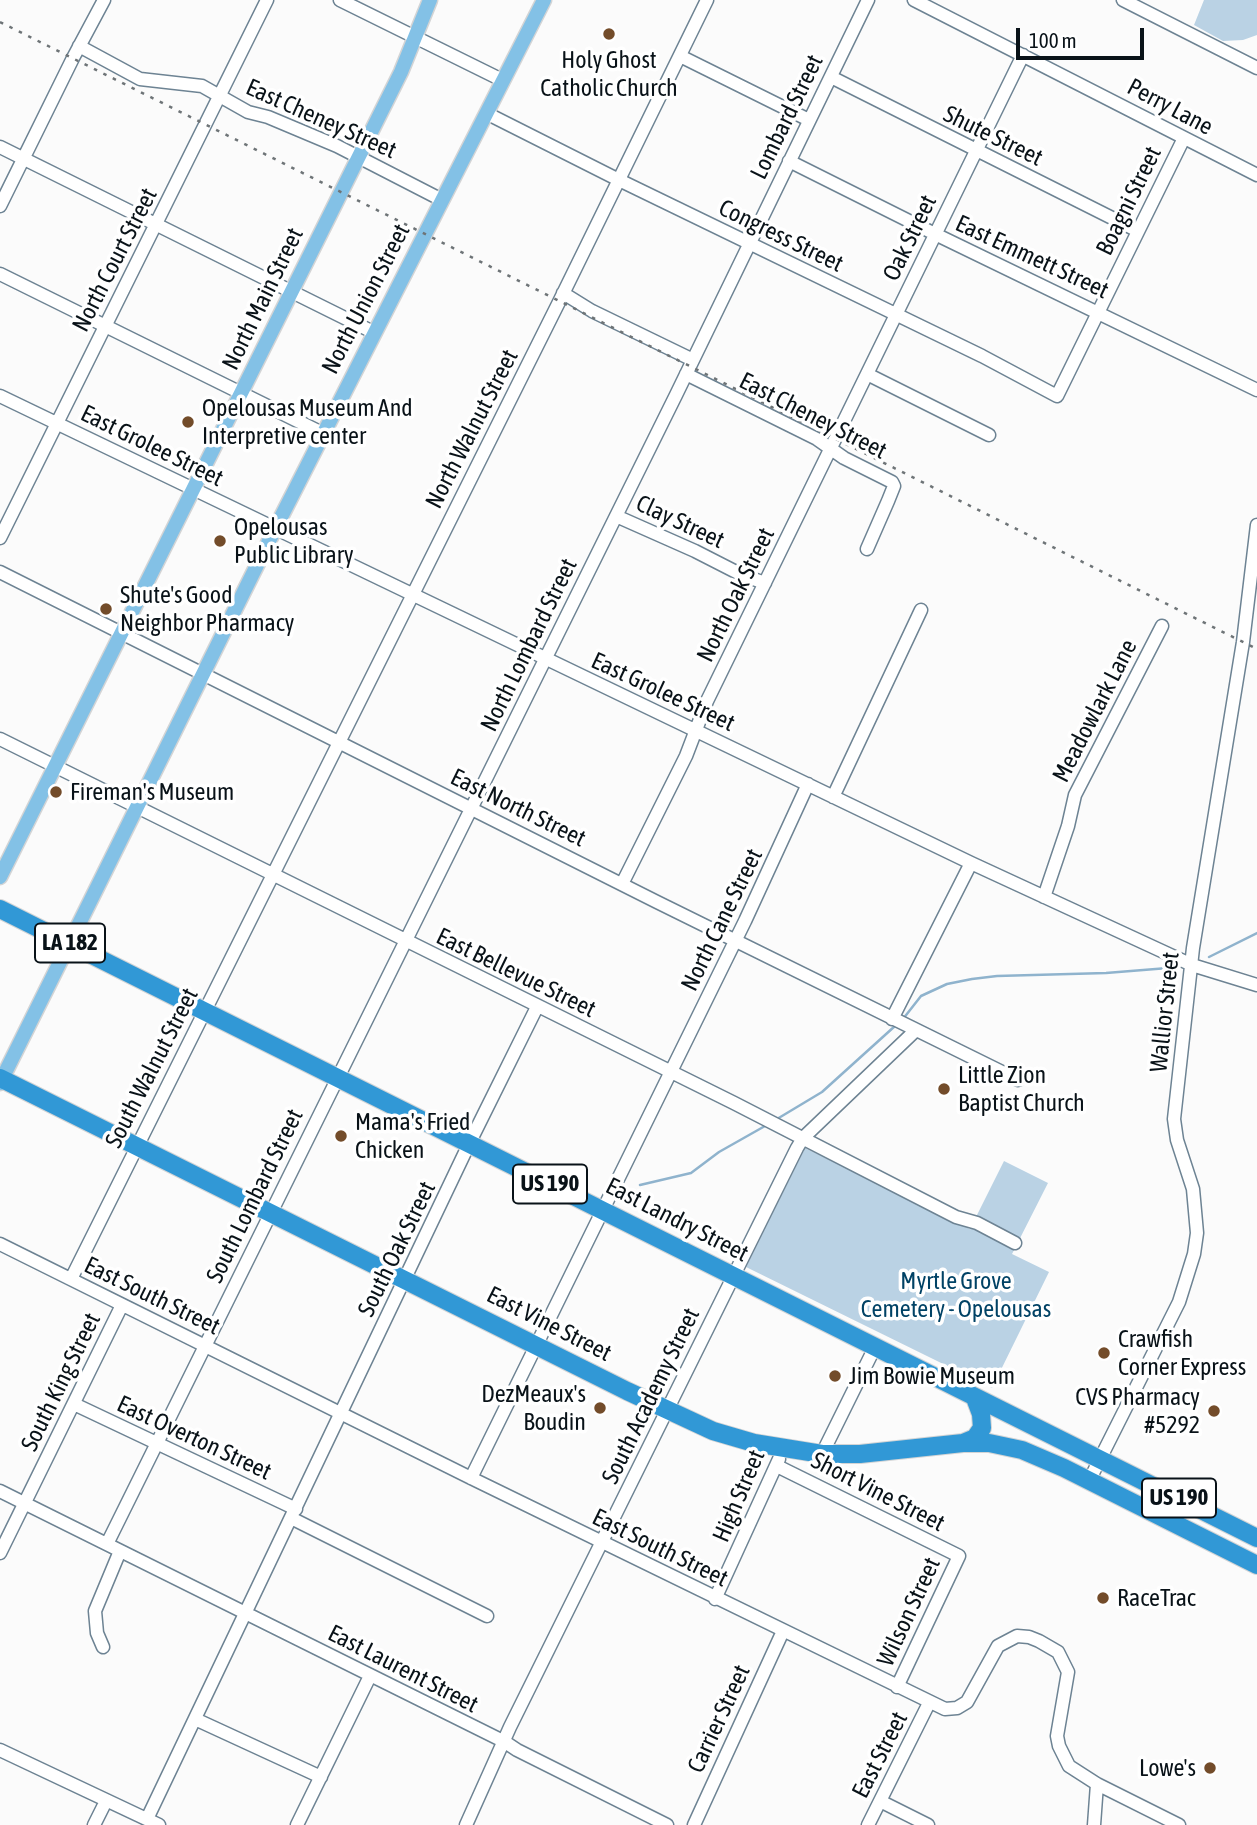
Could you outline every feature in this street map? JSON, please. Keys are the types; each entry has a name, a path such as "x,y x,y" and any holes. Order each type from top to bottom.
{"highway":[{"name":"East Landry Street","path":"0,909 1257,1538"},
{"name":"East Vine Street","path":"1,1080 667,1410 733,1438 822,1454 860,1454 963,1443 989,1443 1023,1450 1257,1565"},
{"path":"963,1443 975,1438 982,1428 981,1414 975,1398"}],"main road":[{"name":"North Main Street","path":"0,877 359,157 417,38 430,0"},
{"name":"North Union Street","path":"136,807 544,0"},
{"name":"LA 182","path":"1,1080 136,807"}],"street":[{"path":"0,206 104,0"},
{"name":"North Court Street","path":"0,538 267,0"},
{"path":"340,0 502,80"},
{"name":"North Walnut Street","path":"272,875 707,0"},
{"name":"Lombard Street","path":"689,367 868,0"},
{"name":"Perry Lane","path":"914,0 1257,175"},
{"path":"1123,0 1257,68"},
{"name":"East Cheney Street","path":"79,46 139,79 202,86 248,112 268,117 359,157 442,200"},
{"name":"Oak Street","path":"833,444 1023,55"},
{"path":"680,56 809,120"},
{"name":"Shute Street","path":"831,77 1138,231"},
{"name":"Congress Street","path":"486,113 1057,396"},
{"name":"Boagni Street","path":"1057,396 1184,138"},
{"path":"0,147 375,333"},
{"name":"East Emmett Street","path":"789,161 1257,390"},
{"path":"0,274 324,434"},
{"name":"East Cheney Street","path":"563,293 808,434 833,444 844,458 892,482 894,486 867,549"},
{"name":"North Lombard Street","path":"405,941 689,367"},
{"path":"867,374 989,435"},
{"name":"East Grolee Street","path":"0,396 971,863 1192,965 1257,985"},
{"name":"North Oak Street","path":"621,884 659,812 707,701 833,444"},
{"name":"Clay Street","path":"616,516 742,575 765,583"},
{"name":"Wallior Street","path":"1089,1481 1179,1301 1194,1254 1196,1210 1193,1189 1189,1169 1177,1140 1174,1119 1192,965 1243,642 1257,525"},
{"name":"East North Street","path":"0,572 1018,1080"},
{"path":"833,797 921,610"},
{"name":"Meadowlark Lane","path":"1044,897 1068,826 1075,795 1162,626"},
{"name":"East Bellevue Street","path":"0,739 672,1072 956,1217 976,1223 1015,1242"},
{"name":"North Cane Street","path":"471,1478 672,1072 808,784"},
{"name":"South Academy Street","path":"466,1825 510,1727 803,1138 902,1023 971,863"},
{"name":"South Walnut Street","path":"71,1279 272,875"},
{"name":"South Lombard Street","path":"107,1544 405,941"},
{"name":"South Oak Street","path":"153,1822 195,1720 537,1007"},
{"name":"East South Street","path":"0,1244 929,1703 945,1709 957,1708 967,1702 998,1646 1017,1636 1039,1641 1058,1651 1068,1672 1058,1725 1059,1746 1069,1766 1097,1784 1179,1825"},
{"name":"South King Street","path":"0,1553 122,1305"},
{"path":"822,1454 875,1347"},
{"name":"East Overton Street","path":"74,1404 155,1443 487,1616"},
{"name":"High Street","path":"715,1599 778,1466 782,1448"},
{"name":"Short Vine Street","path":"778,1466 959,1556"},
{"path":"0,1492 107,1544"},
{"name":"East Laurent Street","path":"107,1544 667,1825"},
{"path":"103,1647 97,1633 95,1611 120,1550"},
{"name":"Wilson Street","path":"897,1687 959,1556"},
{"name":"Carrier Street","path":"694,1825 783,1631"},
{"path":"297,1825 370,1676"},
{"name":"East Street","path":"868,1825 929,1703"},
{"path":"195,1720 320,1777"},
{"path":"1,1752 153,1822"},
{"path":"1094,1825 1097,1784"},
{"path":"94,1825 106,1801"},
{"path":"880,1801 928,1825"}],"green space":[{"path":"1204,0 1257,0 1257,35 1243,40 1223,41 1194,25"},
{"name":"Myrtle Grove Cemetery - Opelousas","path":"805,1148 970,1229 1004,1161 1048,1183 1012,1254 1049,1272 992,1388 746,1267"}],"waterway":[{"path":"1209,957 1257,933"},
{"path":"903,1019 921,996 947,984 972,979 1168,968"},
{"path":"777,1119 822,1092 895,1026"},
{"path":"640,1185 691,1173 719,1152 765,1126"}],"railway":[{"path":"0,22 1257,649"}],"place":[{"name":"Holy Ghost Catholic Church","path":"609,34"},
{"name":"Opelousas Museum And Interpretive center","path":"188,422"},
{"name":"Opelousas Public Library","path":"220,541"},
{"name":"Shute's Good Neighbor Pharmacy","path":"106,609"},
{"name":"Fireman's Museum","path":"56,792"},
{"name":"Little Zion Baptist Church","path":"944,1089"},
{"name":"Mama's Fried Chicken","path":"341,1136"},
{"name":"Crawfish Corner Express","path":"1104,1353"},
{"name":"Jim Bowie Museum","path":"835,1376"},
{"name":"DezMeaux's Boudin","path":"600,1408"},
{"name":"CVS Pharmacy #5292","path":"1214,1411"},
{"name":"RaceTrac","path":"1103,1598"},
{"name":"Lowe's","path":"1210,1768"}]}
